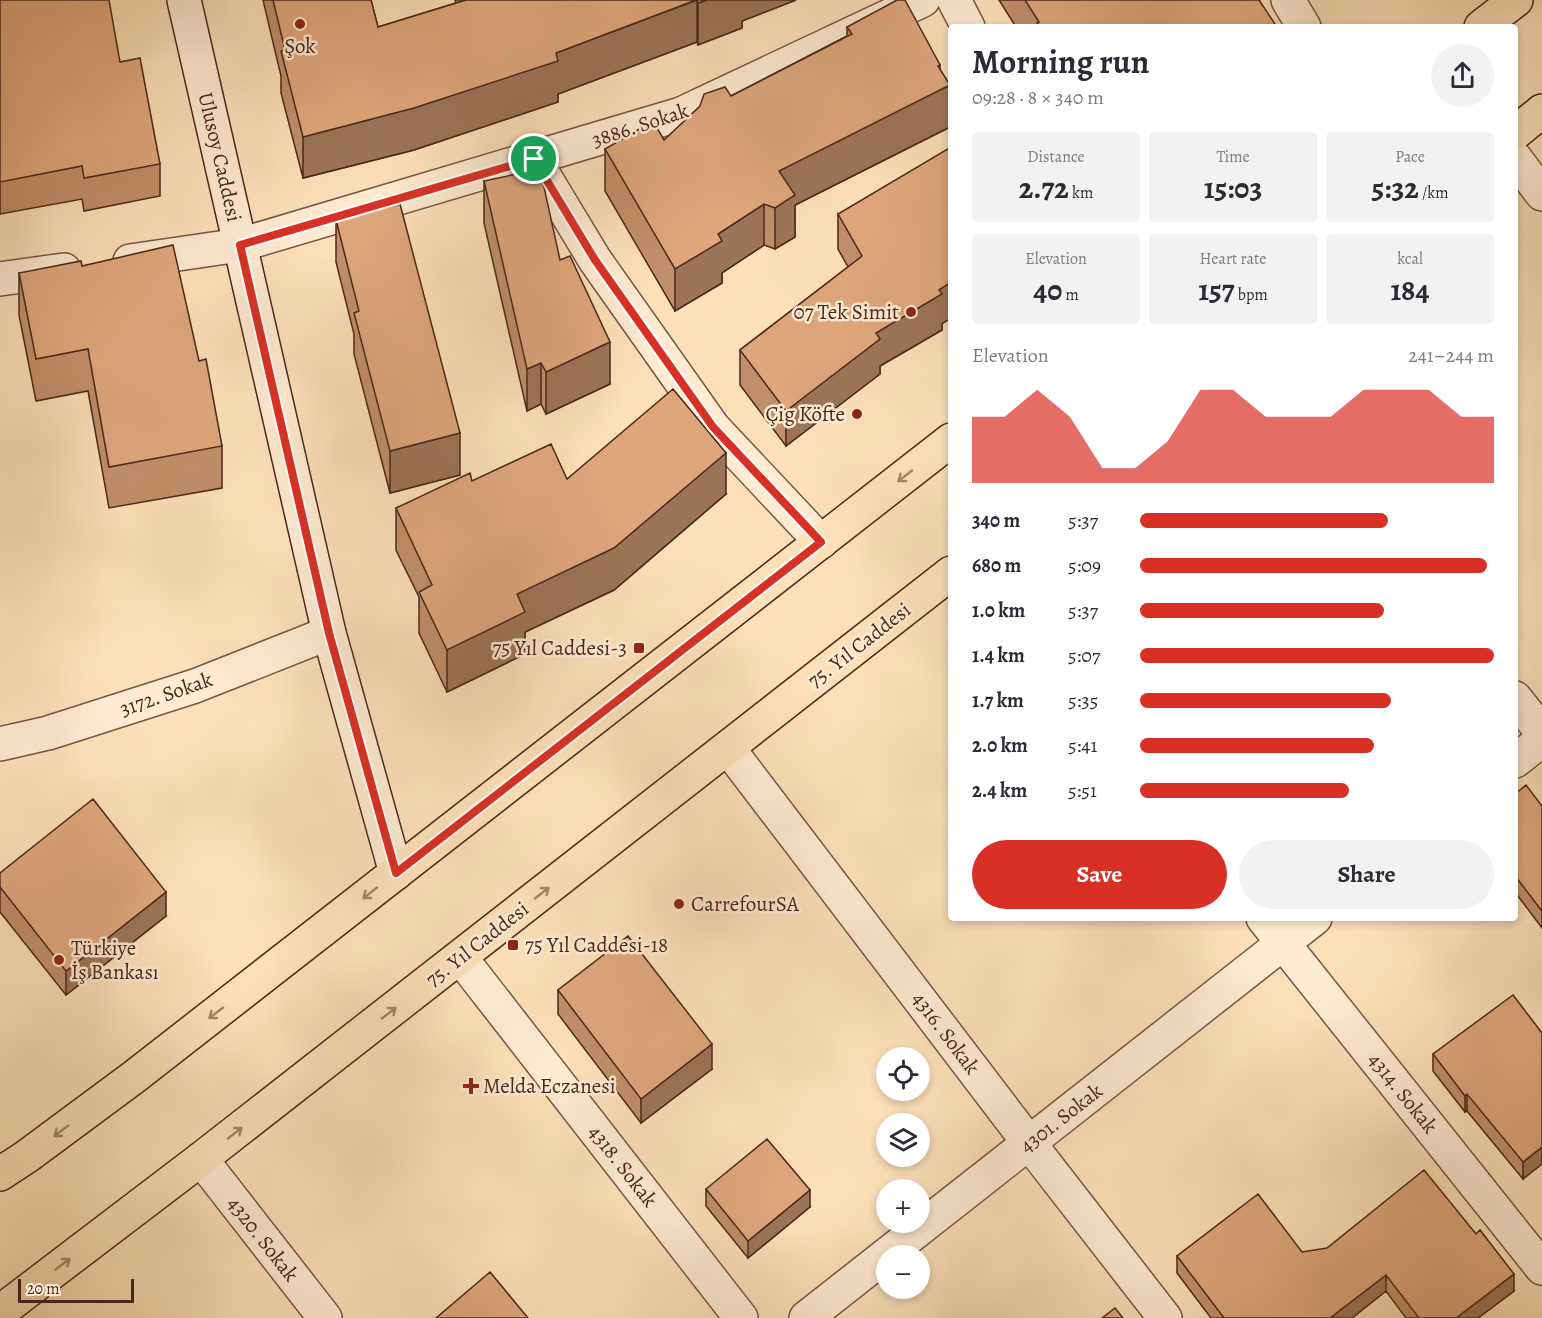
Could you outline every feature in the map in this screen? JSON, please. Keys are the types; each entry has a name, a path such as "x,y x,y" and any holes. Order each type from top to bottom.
{"main road":[{"path":"1485,24 1516,0"},
{"path":"1518,131 1542,111"},
{"path":"0,1174 134,1077 948,442"},
{"name":"75. Yıl Caddesi","path":"0,1312 201,1159 948,575"}],"street":[{"name":"Ulusoy Caddesi","path":"184,0 329,633 396,873"},
{"name":"3886. Sokak","path":"0,279 240,245 534,159 681,114 923,0"},
{"path":"954,0 966,24"},
{"path":"1288,0 1302,24"},
{"path":"534,159 595,260 713,427 821,542"},
{"path":"1518,162 1542,194"},
{"name":"3172. Sokak","path":"0,744 48,733 195,686 329,633"},
{"path":"1518,702 1542,732"},
{"path":"1518,759 1542,740"},
{"name":"4316. Sokak","path":"728,748 1165,1318"},
{"name":"4314. Sokak","path":"1265,921 1542,1268"},
{"name":"4301. Sokak","path":"806,1318 1312,921"},
{"name":"4318. Sokak","path":"460,957 741,1318"},
{"name":"4320. Sokak","path":"201,1159 325,1318"}],"building":[{"path":"0,0 109,0 120,62 140,58 160,164 84,178 82,166 0,182"},
{"path":"273,0 371,0 378,27 466,0 696,0 556,53 558,61 414,108 303,137 281,51 285,50"},
{"path":"897,0 905,0 940,65 938,66 948,82 948,86 779,171 795,195 775,208 764,204 718,234 722,241 675,269 605,149 653,121 664,140 700,106 704,94 725,87 731,96 852,34 847,27"},
{"path":"1025,0 1259,0 1275,24 1038,24 1039,22"},
{"path":"948,149 948,284 939,290 942,294 876,333 880,339 786,411 740,350 862,256 838,214"},
{"path":"540,169 560,260 570,256 610,342 546,372 541,363 527,369 484,181"},
{"path":"400,204 460,433 390,451 354,313 359,311 336,220"},
{"path":"173,245 199,361 206,359 222,446 109,467 88,349 36,359 19,273 81,261 82,266"},
{"path":"673,389 726,453 614,548 517,594 525,612 447,650 419,592 432,585 396,508 470,473 472,481 551,444 567,479"},
{"path":"1526,785 1542,806 1542,911 1518,880 1518,792"},
{"path":"93,799 166,892 66,971 0,887 0,873"},
{"path":"628,936 712,1044 641,1099 558,990"},
{"path":"1513,995 1542,1033 1542,1147 1523,1162 1467,1094 1465,1096 1433,1054"},
{"path":"767,1139 810,1190 748,1241 706,1189"},
{"path":"1424,1170 1476,1234 1480,1230 1514,1274 1456,1318 1419,1318 1386,1275 1330,1318 1224,1318 1177,1256 1258,1194 1302,1252 1327,1248"},
{"path":"490,1272 528,1318 436,1318"},
{"path":"1115,1308 1123,1318 1102,1318"}],"place":[{"name":"Şok","path":"300,24"},
{"name":"07 Tek Simit","path":"911,312"},
{"name":"Çig Köfte","path":"857,414"},
{"name":"75 Yıl Caddesi-3","path":"639,648"},
{"name":"CarrefourSA","path":"679,904"},
{"name":"75 Yıl Caddesi-18","path":"513,945"},
{"name":"Türkiye İş Bankası","path":"59,960"},
{"name":"Melda Eczanesi","path":"471,1086"}],"route":[{"path":"534,159 595,260 713,427 821,542 396,873 329,633 240,245 534,159"}]}
